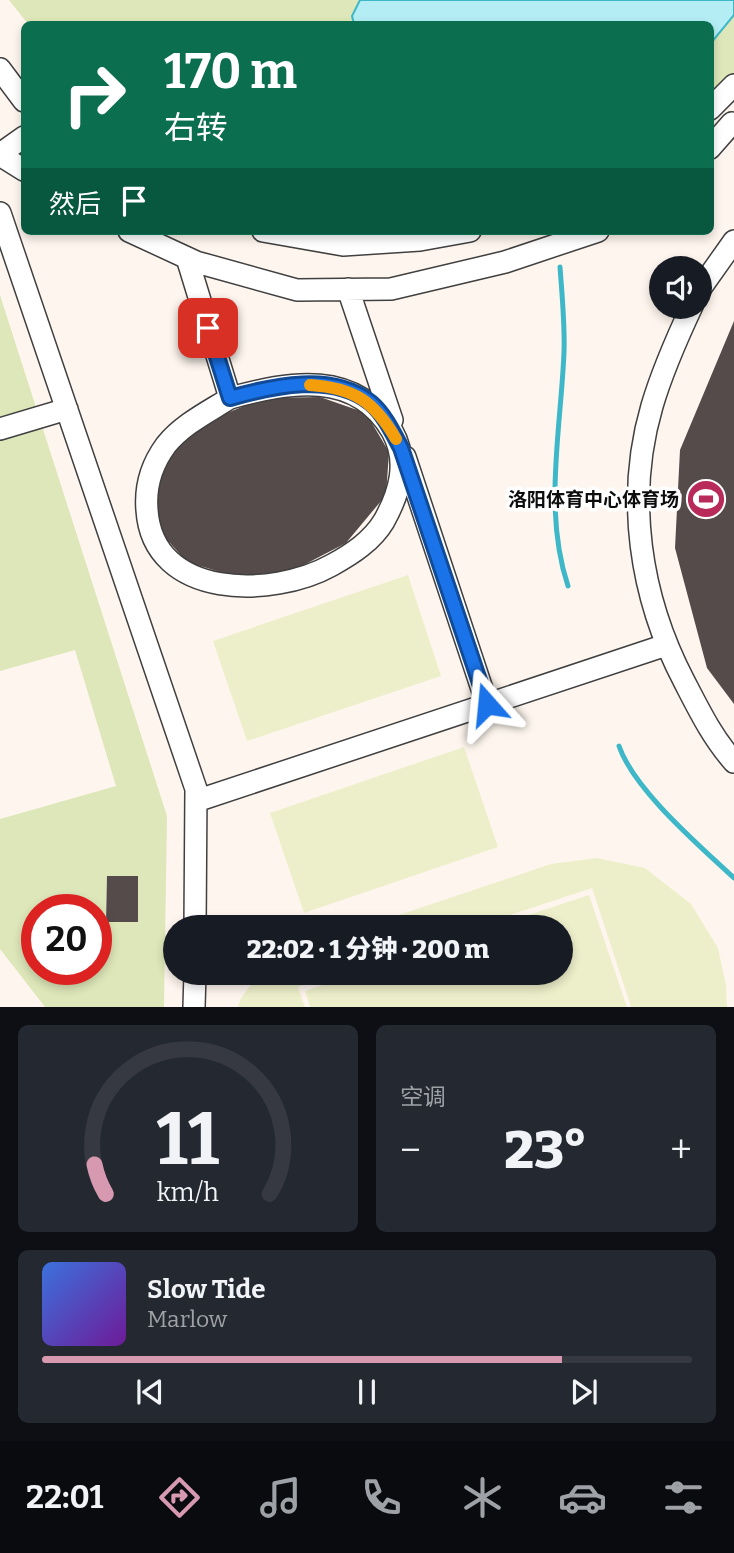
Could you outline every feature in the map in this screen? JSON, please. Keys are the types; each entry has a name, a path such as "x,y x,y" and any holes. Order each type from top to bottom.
{"street":[{"path":"0,69 21,97"},
{"path":"714,144 733,124 715,104 734,85"},
{"path":"21,139 0,154 21,168"},
{"path":"0,213 196,789 195,915"},
{"path":"138,235 187,258 297,289 391,289 505,262 586,235"},
{"path":"286,235 343,245 420,240 448,235"},
{"path":"712,272 734,241"},
{"path":"187,258 230,398"},
{"path":"348,289 487,704"},
{"path":"687,319 652,406 638,479 641,562 666,645 714,740 734,762"},
{"path":"296,384 350,392 372,403 401,448 401,475 396,500 379,529 354,553 296,581 236,587 211,582 178,568 163,553 152,534 146,490 154,465 166,446 192,421 230,398 296,384"},
{"path":"0,429 67,409"},
{"path":"196,801 666,645"},
{"path":"194,985 194,1007"}],"green space":[{"path":"9,0 360,0 352,16 353,21 26,21"},
{"path":"734,15 734,79 714,96 714,39"},
{"path":"0,295 167,816 165,915 163,915 164,1007 45,1007 28,985 112,985 112,921 138,922 138,877 107,876 107,894 21,894 21,976 0,949 0,819 116,786 75,650 0,671"},
{"path":"408,575 441,676 247,741 213,641"},
{"path":"464,747 498,847 304,913 270,813"},
{"path":"597,858 645,868 691,904 718,948 726,985 727,1007 631,1007 592,888 510,915 399,915 551,864"},
{"path":"589,895 627,1007 310,1007 305,991 323,985 573,985 573,915 528,915"},
{"path":"251,985 304,985 298,987 305,1007 238,1007"}],"water":[{"path":"360,0 734,0 734,15 714,39 714,21 353,21 352,16"}],"building":[{"name":"洛阳体育中心体育场","path":"734,321 734,704 707,668 675,548 680,450"},
{"path":"320,397 366,413 389,452 386,495 346,543 294,570 237,577 187,562 162,534 154,495 164,461 207,421 264,398"},
{"path":"107,876 138,876 138,922 112,922 112,894 107,894"}],"waterway":[{"path":"560,267 564,352 555,499 556,529 568,586"},
{"path":"619,746 627,763 653,799 734,878"}],"slow traffic":[{"path":"310,385 350,392 372,403 396,439"}],"place":[{"name":"洛阳体育中心体育场","path":"706,499"}],"route":[{"path":"208,328 230,398 267,388 296,384 324,386 350,392 372,403 401,448 487,704"}]}
